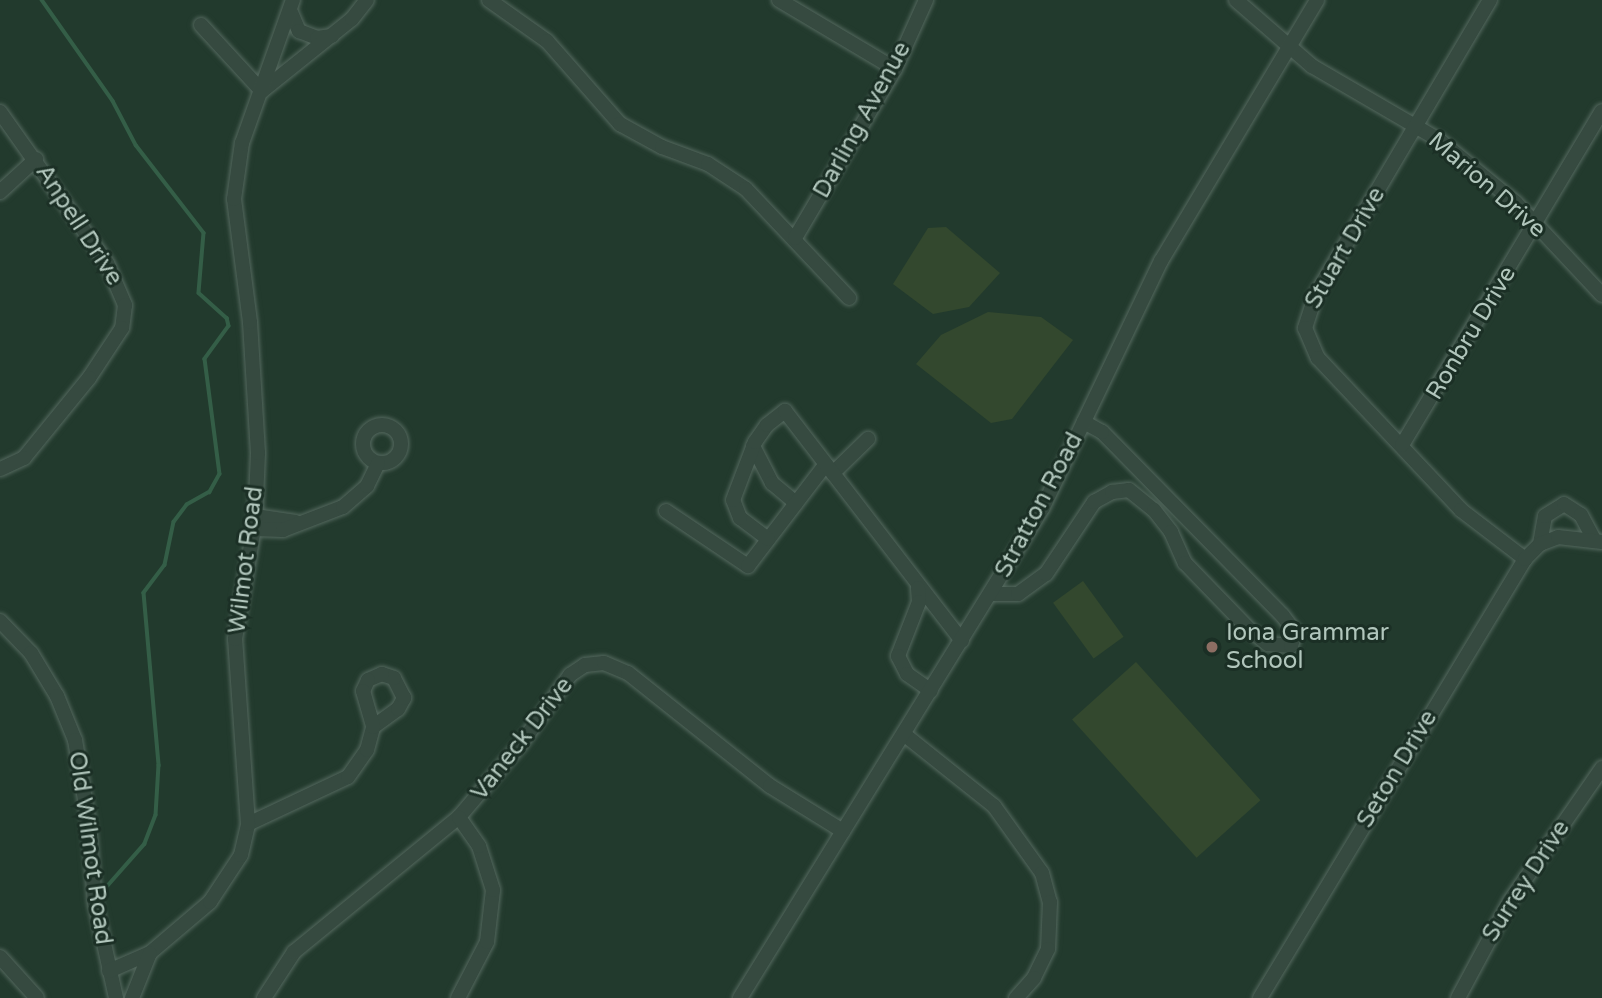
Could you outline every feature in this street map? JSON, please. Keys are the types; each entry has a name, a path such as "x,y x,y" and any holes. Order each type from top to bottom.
{"street":[{"path":"201,25 262,91 332,36 367,0"},
{"path":"489,0 547,41 620,124 727,175 795,238 849,298"},
{"path":"779,0 895,69"},
{"name":"Darling Avenue","path":"795,238 895,69 926,0"},
{"name":"Marion Drive","path":"1236,0 1312,66 1439,140 1536,225 1602,295"},
{"name":"Stratton Road","path":"740,998 1043,507 1161,261 1317,0"},
{"name":"Stuart Drive","path":"1490,0 1316,294 1306,328 1318,358 1482,530 1525,559"},
{"path":"291,5 299,31 317,38 332,36"},
{"name":"Wilmot Road","path":"108,971 150,953 224,886 240,855 248,824 235,639 255,523 258,453 251,334 234,200 242,143 291,5"},
{"name":"Ronbru Drive","path":"1402,445 1602,111"},
{"name":"Anpell Drive","path":"0,112 36,159 107,263 125,304 122,328 89,378 24,457 0,469"},
{"path":"0,192 36,159"},
{"path":"768,539 740,518 733,500 753,446 767,425 785,411 962,641"},
{"path":"991,594 1018,594 1046,574 1085,512 1112,492 1138,494 1171,532 1185,563 1250,630 1268,644 1291,646 1293,627 1102,432 1084,422"},
{"path":"666,511 748,566 796,503 830,468 868,439"},
{"path":"753,446 772,483 796,503"},
{"path":"255,523 296,522 323,516 354,499 370,482 378,463"},
{"name":"Seton Drive","path":"1540,544 1545,516 1563,504 1581,515 1598,540"},
{"path":"1171,532 1186,519"},
{"name":"Seton Drive","path":"1261,998 1525,559 1540,544 1558,537 1598,540"},
{"path":"918,587 919,603 898,656 907,674 931,691"},
{"name":"Old Wilmot Road","path":"0,621 31,653 57,696 75,740 89,824 95,903 108,971"},
{"name":"Vaneck Drive","path":"264,998 294,952 459,817 521,744 570,675 585,665 604,663 628,673 770,786 843,831"},
{"path":"248,824 348,777 367,750 373,727"},
{"path":"905,734 994,806 1042,873 1050,902 1048,949 1034,978 1016,998"},
{"name":"Surrey Drive","path":"1458,998 1510,901 1602,768"},
{"path":"458,998 487,942 493,890 479,846 459,817"},
{"name":"Wilmot Road","path":"132,998 150,953"},
{"path":"0,957 37,998"},
{"path":"108,971 116,998"}],"green space":[{"path":"946,227 1000,273 969,307 933,314 893,284 928,228"},
{"path":"988,312 1041,317 1073,340 1012,419 991,423 916,364 941,335"},
{"path":"1083,581 1124,637 1094,659 1053,603"},
{"path":"1136,662 1260,800 1197,858 1072,720"}],"waterway":[{"path":"42,0 113,101 136,145 204,233 199,293 227,318 229,326 205,359 220,474 210,492 187,505 174,522 165,565 144,593 159,765 156,815 145,844 108,886"}],"place":[{"name":"Iona Grammar School","path":"1212,647"}]}
